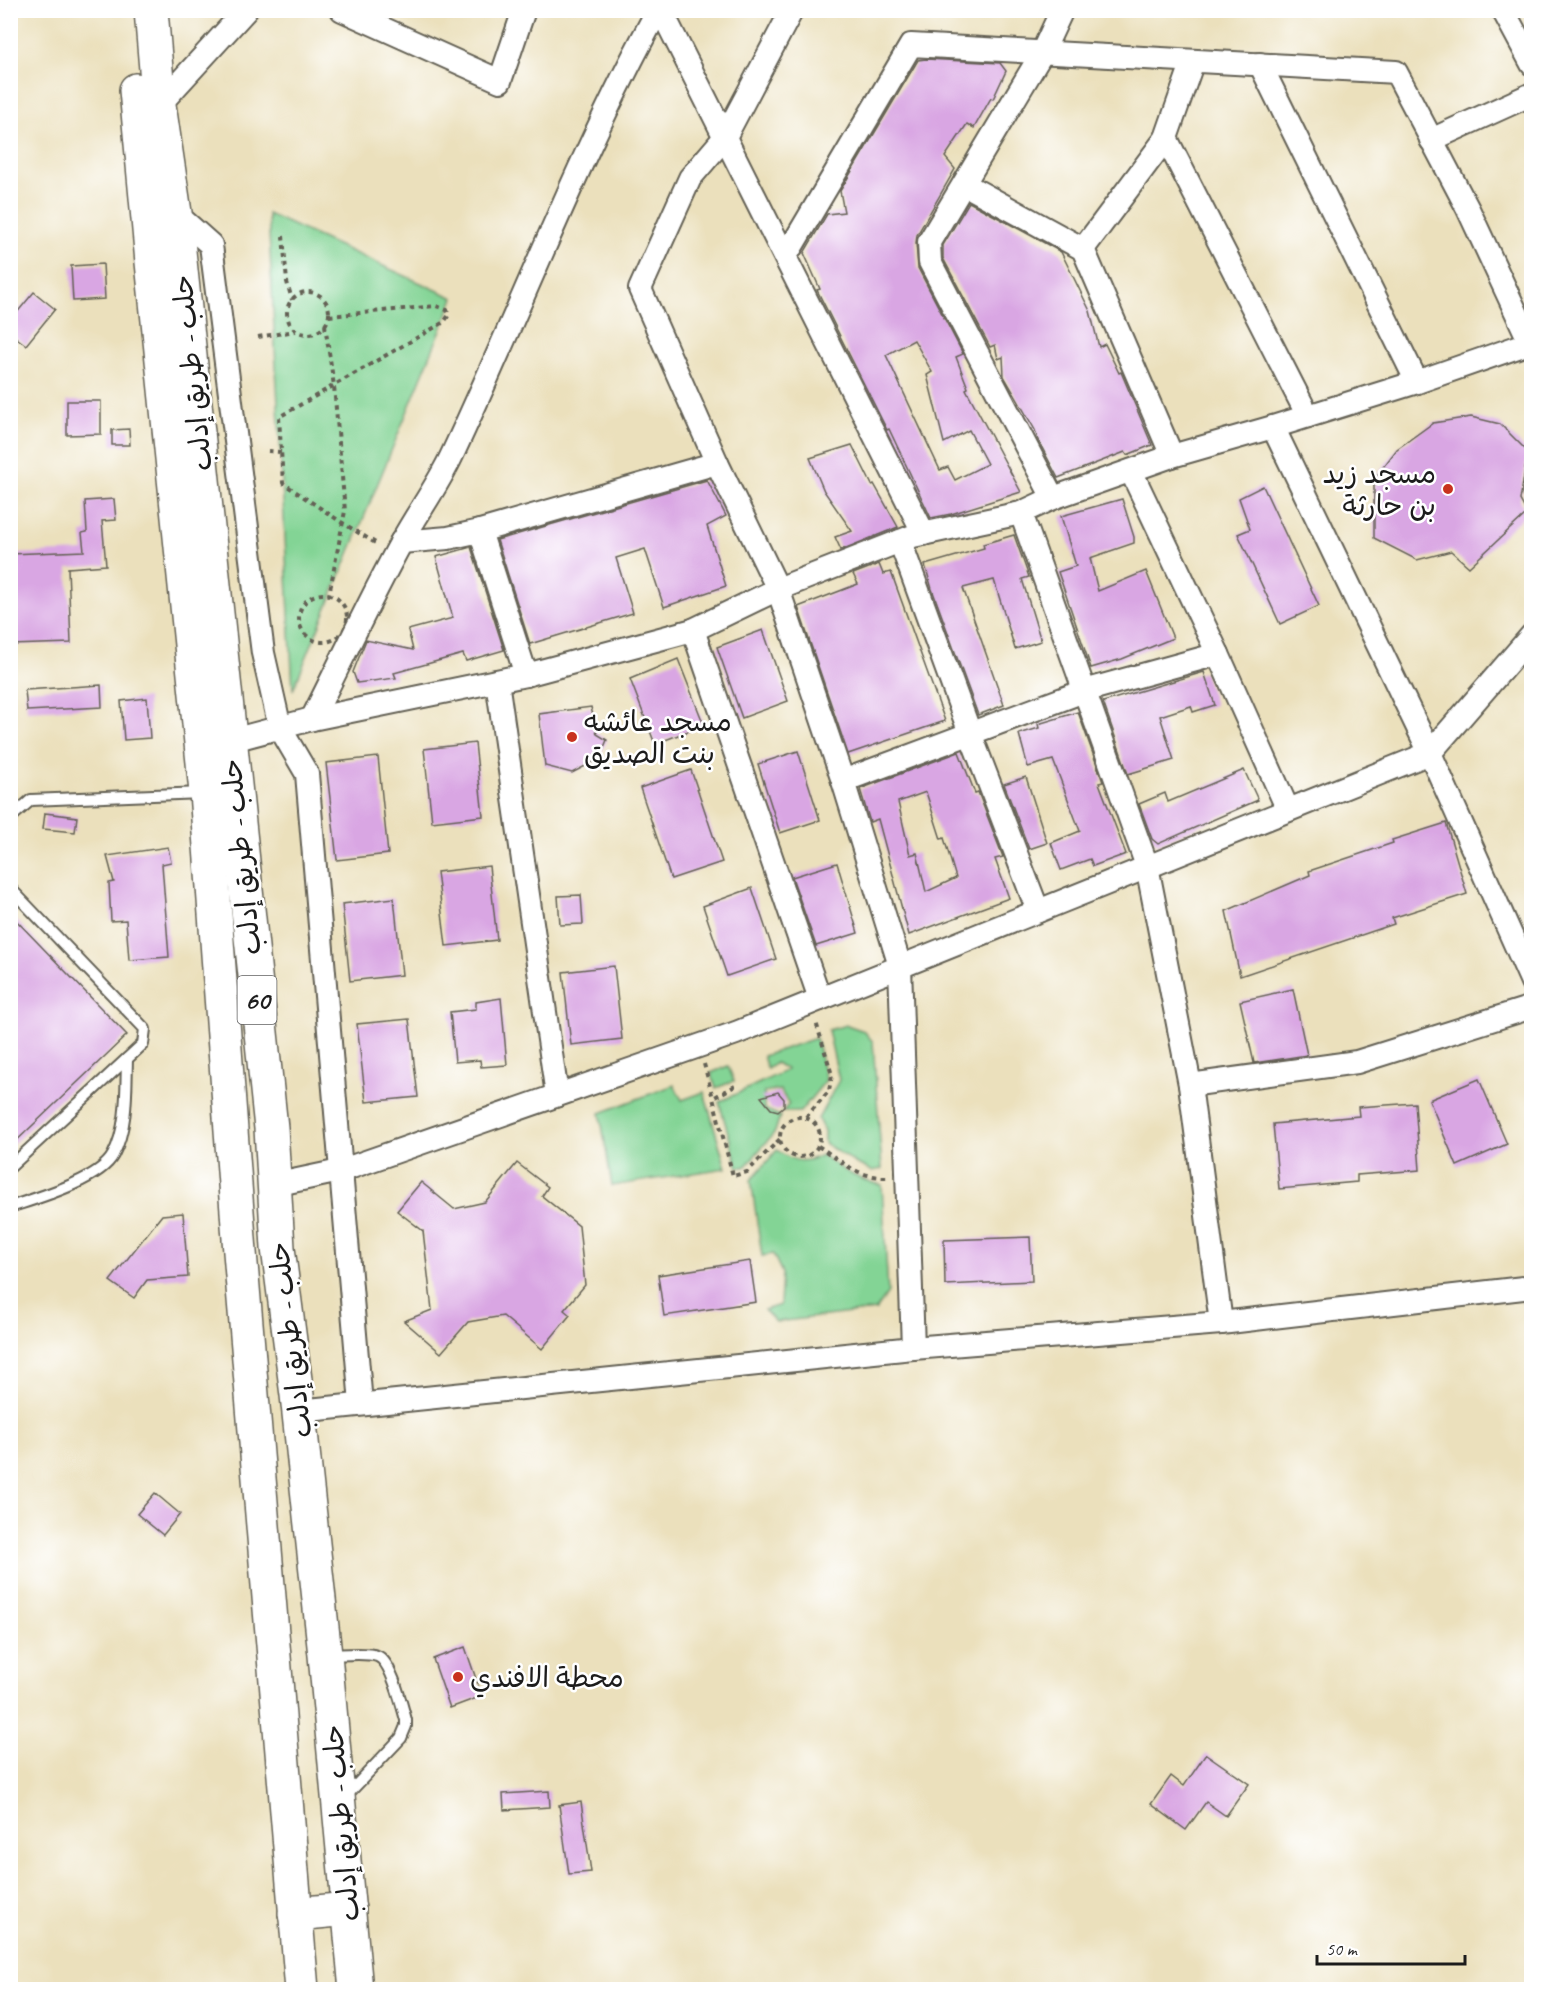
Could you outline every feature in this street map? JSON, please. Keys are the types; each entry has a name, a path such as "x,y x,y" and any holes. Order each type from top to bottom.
{"main road":[{"name":"حلب - طريق إدلب","path":"129,10 152,262 206,792 240,1252 302,1989"},
{"name":"حلب - طريق إدلب","path":"151,10 159,105 175,213 271,1128 278,1248 299,1411 325,1655 356,1989"},
{"path":"240,1252 278,1248"},
{"path":"295,1914 348,1909"}],"street":[{"path":"159,105 246,10"},
{"path":"342,10 500,81 524,10"},
{"path":"660,10 786,256 924,534"},
{"path":"312,719 392,545 451,458 533,276 581,162 627,67 660,10"},
{"path":"792,10 725,136 690,178 640,289 717,463 778,589 843,781 900,966 913,1348"},
{"path":"1053,498 930,261 929,242 1042,52 1062,10"},
{"path":"1503,10 1532,64"},
{"path":"229,741 312,719 526,675 693,630 778,589 900,541 1021,513 1053,498 1172,456 1417,382 1531,342 1468,209 1396,72 911,45 786,256"},
{"path":"1083,249 1166,138 1193,61"},
{"path":"1260,64 1417,382"},
{"path":"1431,140 1532,94"},
{"path":"1166,138 1308,416"},
{"path":"964,184 1083,249 1172,456"},
{"path":"175,213 211,245 262,653 280,728 307,774 361,1404"},
{"path":"1274,427 1430,753 1532,982"},
{"path":"392,545 448,538 480,531 717,463"},
{"path":"1131,471 1218,654 1288,810"},
{"path":"1021,513 1147,866 1190,1085 1221,1323"},
{"path":"480,531 526,675"},
{"path":"900,541 1038,911"},
{"path":"693,630 815,1001"},
{"path":"273,1185 340,1171 698,1046 1430,753 1532,635"},
{"path":"843,781 1084,691 1218,654"},
{"path":"497,681 557,1095"},
{"path":"1190,1085 1357,1062 1532,1007"},
{"path":"299,1411 913,1348 1221,1323 1532,1287"}],"lane":[{"path":"10,818 31,800 206,792"},
{"path":"10,888 145,1029 143,1044 10,1167"},
{"path":"10,1207 67,1188 98,1170 112,1158 120,1139 125,1105 127,1059"},
{"path":"325,1655 371,1655 382,1659 388,1667 406,1720 401,1738 338,1804"}],"path":[{"path":"283,236 287,282 292,300 288,313 289,320 297,331"},
{"path":"258,338 297,331 311,334 318,332 325,325 329,316 327,303 317,294 304,293 292,300"},
{"path":"329,316 436,306 447,310 449,315 444,322 279,417 283,483 342,523 392,545"},
{"path":"325,325 334,386 345,511 329,596"},
{"path":"268,451 282,452"},
{"path":"321,594 329,596 342,604 346,619 341,634 328,642 312,640 301,629 299,614 307,601 313,597 321,594"},
{"path":"806,1117 829,1090 832,1075 815,1001"},
{"path":"698,1046 733,1176 747,1172 780,1139"},
{"path":"713,1098 735,1086"},
{"path":"799,1116 806,1117 816,1124 820,1136 811,1154 798,1157 785,1151 780,1132 787,1121 799,1116"},
{"path":"817,1146 857,1172 870,1177 907,1177"}],"green space":[{"path":"268,214 454,298 293,690"},
{"path":"847,1025 864,1031 873,1042 882,1169 872,1171 824,1143 824,1131 818,1119 839,1080 828,1030"},
{"path":"816,1038 826,1080 800,1112 782,1112 789,1104 780,1090 764,1092 764,1109 780,1116 775,1132 745,1167 738,1167 719,1102 787,1070 776,1063 767,1069 763,1056"},
{"path":"728,1066 734,1081 716,1088 711,1073"},
{"path":"674,1085 682,1100 704,1092 726,1168 612,1186 600,1113"},
{"path":"777,1150 789,1157 804,1161 822,1155 850,1174 882,1185 888,1293 876,1310 776,1322 764,1310 780,1305 782,1273 773,1254 762,1256 751,1180"}],"building":[{"path":"918,60 1000,63 1006,71 993,99 991,98 974,128 967,124 945,157 955,169 917,235 916,243 918,268 963,354 956,357 968,388 966,389 1021,492 931,518 889,429 887,430 817,290 820,289 804,253 827,214 844,212 840,191","holes":["914,340 932,372 927,375 944,443 969,430 987,464 955,480 948,467 940,470 886,355"]},
{"path":"969,202 1061,252 1090,311 1099,347 1105,344 1119,373 1121,372 1152,445 1127,455 1125,452 1058,478 1035,430 1004,376 1003,357 998,359 995,345 990,347 943,258 943,245"},
{"path":"103,264 105,299 73,301 71,266"},
{"path":"34,292 55,309 26,345 10,333 10,321"},
{"path":"67,401 101,401 101,434 67,435"},
{"name":"مسجد زيد بن حارثة","path":"1471,417 1500,424 1528,452 1520,500 1527,513 1469,567 1451,551 1417,560 1374,538 1374,479 1397,449 1433,423"},
{"path":"129,429 130,445 112,445 112,430"},
{"path":"852,445 872,485 874,484 898,527 841,550 835,537 852,531 824,491 810,458"},
{"path":"707,480 726,516 707,526 726,586 664,607 645,549 616,558 633,613 530,644 497,540"},
{"path":"1263,486 1319,606 1280,624 1238,534 1250,529 1239,498"},
{"path":"114,499 116,520 102,521 106,565 68,568 71,643 10,645 10,554 84,551 82,533 87,532 85,501"},
{"path":"1122,499 1134,543 1090,558 1098,591 1146,571 1173,638 1122,659 1091,668 1058,572 1076,566 1061,516"},
{"path":"1014,535 1029,577 1022,579 1041,641 1015,649 994,580 963,588 1004,705 978,715 925,565 984,548 983,544"},
{"path":"471,547 504,650 466,661 463,654 394,673 396,678 357,683 353,672 366,640 413,650 408,630 453,618 436,557"},
{"path":"879,564 883,574 891,572 945,721 848,754 798,607 858,584 853,574"},
{"path":"763,630 788,701 742,718 717,647"},
{"path":"678,659 704,725 655,744 630,679"},
{"path":"1204,672 1215,705 1193,712 1191,706 1160,716 1174,760 1128,774 1103,702"},
{"path":"101,685 102,707 27,711 25,690"},
{"path":"147,698 150,738 124,740 121,701"},
{"name":"مسجد عائشه بنت الصديق","path":"591,707 597,734 607,740 599,759 572,773 545,766 539,714"},
{"path":"1078,712 1103,782 1099,783 1126,854 1093,866 1090,859 1061,870 1051,843 1080,831 1053,760 1028,767 1019,734 1039,728 1038,724"},
{"path":"475,743 483,816 432,822 424,749"},
{"path":"798,751 820,820 780,833 758,764"},
{"path":"959,752 975,793 978,792 1003,857 995,859 1009,898 909,935 878,819 870,822 860,789","holes":["926,792 941,839 944,838 956,878 926,892 917,853 910,855 898,802"]},
{"path":"378,757 388,854 337,860 326,763"},
{"path":"691,770 722,862 671,879 640,788"},
{"path":"1244,770 1258,800 1158,844 1152,839 1139,804 1165,793 1168,802"},
{"path":"1026,777 1047,843 1029,849 1004,784"},
{"path":"45,813 77,817 75,832 43,829"},
{"path":"1446,823 1467,894 1392,918 1394,924 1240,976 1226,911 1310,875 1309,871 1393,843 1392,840"},
{"path":"168,847 171,862 162,864 169,957 129,960 126,920 111,921 109,883 114,882 107,856"},
{"path":"837,863 858,933 816,946 792,877"},
{"path":"489,866 497,940 446,946 437,872"},
{"path":"752,888 776,959 727,976 703,906"},
{"path":"581,895 583,924 560,925 558,896"},
{"path":"394,898 402,975 350,981 342,904"},
{"path":"10,914 127,1035 10,1147"},
{"path":"614,966 622,1039 571,1045 563,972"},
{"path":"1293,989 1307,1055 1254,1063 1240,1001"},
{"path":"501,998 507,1065 481,1067 480,1060 455,1062 450,1012 476,1009 476,1002"},
{"path":"409,1019 418,1097 366,1102 357,1024"},
{"path":"1479,1079 1507,1144 1457,1166 1429,1100"},
{"path":"778,1092 784,1099 784,1106 778,1111 771,1109 761,1097"},
{"path":"1415,1103 1420,1170 1357,1175 1357,1182 1279,1189 1273,1124 1359,1116 1358,1107"},
{"path":"517,1163 548,1187 542,1196 579,1226 585,1285 564,1310 570,1315 542,1349 503,1316 468,1322 441,1353 404,1321 432,1310 423,1231 397,1211 421,1182 454,1209 485,1202"},
{"path":"183,1213 188,1277 147,1280 134,1298 110,1281 162,1215"},
{"path":"1030,1237 1032,1281 945,1285 944,1240"},
{"path":"750,1261 756,1302 664,1316 658,1275"},
{"path":"155,1493 180,1514 163,1535 137,1514"},
{"name":"محطة الافندي","path":"465,1647 482,1696 450,1708 433,1659"},
{"path":"1206,1754 1249,1784 1226,1816 1206,1802 1186,1830 1151,1804 1171,1776 1184,1786"},
{"path":"549,1791 550,1807 504,1810 503,1794"},
{"path":"581,1802 591,1872 569,1874 559,1805"}],"place":[{"name":"مسجد زيد بن حارثة","path":"1448,489"},
{"name":"مسجد عائشه بنت الصديق","path":"572,737"},
{"name":"محطة الافندي","path":"458,1677"}]}
